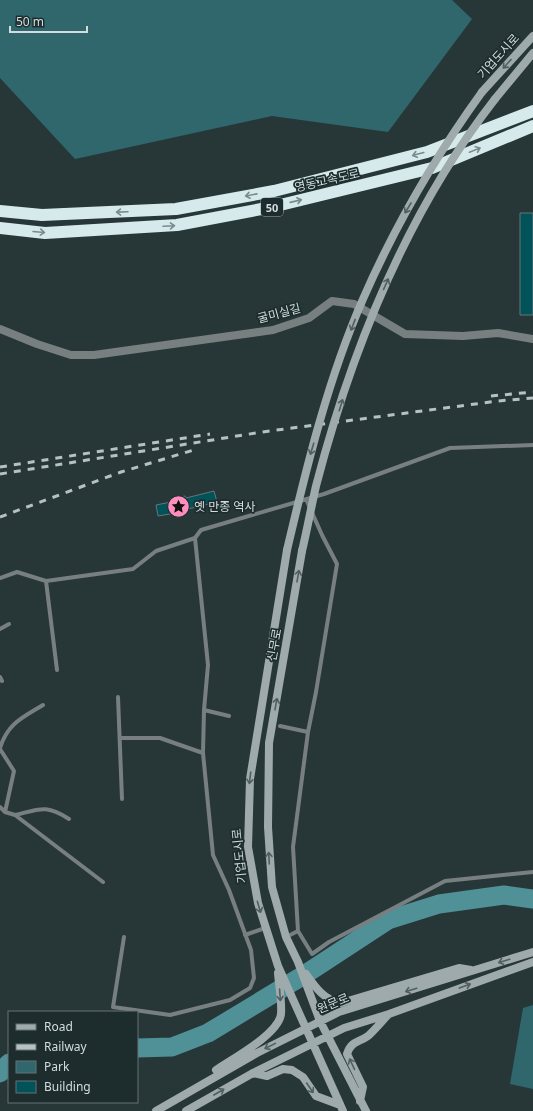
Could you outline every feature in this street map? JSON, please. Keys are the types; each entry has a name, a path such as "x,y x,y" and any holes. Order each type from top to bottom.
{"highway":[{"name":"영동고속도로","path":"0,212 42,215 184,208 274,191 426,152 533,111"},
{"name":"영동고속도로","path":"0,228 45,233 177,225 272,207 432,168 533,126"}],"main road":[{"name":"기업도시로","path":"287,550 305,473 340,360 363,299 396,229 452,134 482,92 533,36"},
{"name":"기업도시로","path":"302,551 316,487 356,358 377,304 411,230 440,177 474,127 533,53"},
{"name":"신무로","path":"256,740 287,550"},
{"name":"신무로","path":"286,937 276,906 270,867 268,827 270,743 302,551"},
{"name":"기업도시로","path":"256,740 249,786 248,847 256,896 278,966"},
{"path":"286,937 316,1006 320,1021 366,1111"},
{"name":"원문로","path":"156,1111 257,1053 339,1012 533,952"},
{"path":"298,962 317,990 334,1002 341,1003 459,968 475,970"},
{"path":"186,1111 253,1073 344,1028 389,1014 533,962"},
{"path":"278,966 341,1108"},
{"path":"202,1084 207,1077 258,1042 278,1024 281,1014 278,966"},
{"path":"360,1100 363,1087 347,1054 349,1047 354,1041 367,1036 389,1014"},
{"path":"253,1073 268,1076 283,1070 292,1070 303,1077 316,1096 341,1108"}],"street":[{"name":"굴미실길","path":"0,329 37,344 71,355 94,355 273,330 309,318 332,301 354,304 405,334 463,336 498,333 533,339"}],"lane":[{"path":"0,578 17,572 46,581 133,570 156,551 195,538 201,530 306,499 450,448 533,445"},
{"path":"306,499 322,535 338,564 308,732 293,846 298,931 312,954 329,942 446,881 533,872"},
{"path":"124,937 113,1007 170,1015 230,1000 250,988 254,978 251,950 229,890 213,855 203,753 204,710 208,665 195,538"},
{"path":"46,581 57,670"},
{"path":"0,629 9,624"},
{"path":"118,697 122,799"},
{"path":"5,812 14,771 0,748 4,734 14,722 43,705"},
{"path":"204,710 229,716"},
{"path":"280,726 308,732"},
{"path":"120,738 160,738 203,753"},
{"path":"0,808 5,812 15,815 103,882"},
{"path":"15,815 43,808 55,810 69,820"},
{"path":"245,935 265,928"},
{"path":"286,937 298,931"}],"green space":[{"path":"0,0 452,0 472,19 388,132 272,116 75,159 0,78"},
{"path":"533,1005 533,1089 510,1084 523,1008"}],"building":[{"path":"520,213 533,213 533,315 520,315"},
{"path":"214,491 217,502 188,509 188,511 158,516 156,505 171,502 170,499 185,496 186,498"}],"waterway":[{"path":"138,1048 172,1047 208,1033 304,975 388,920 439,904 504,895 533,899"},
{"path":"0,1073 8,1064"}],"railway":[{"path":"491,396 533,392"},
{"path":"0,474 262,432 498,401 533,398"},
{"path":"0,467 210,434"},
{"path":"0,517 121,472 197,449"}],"place":[{"name":"옛 만종 역사","path":"178,506"}]}
